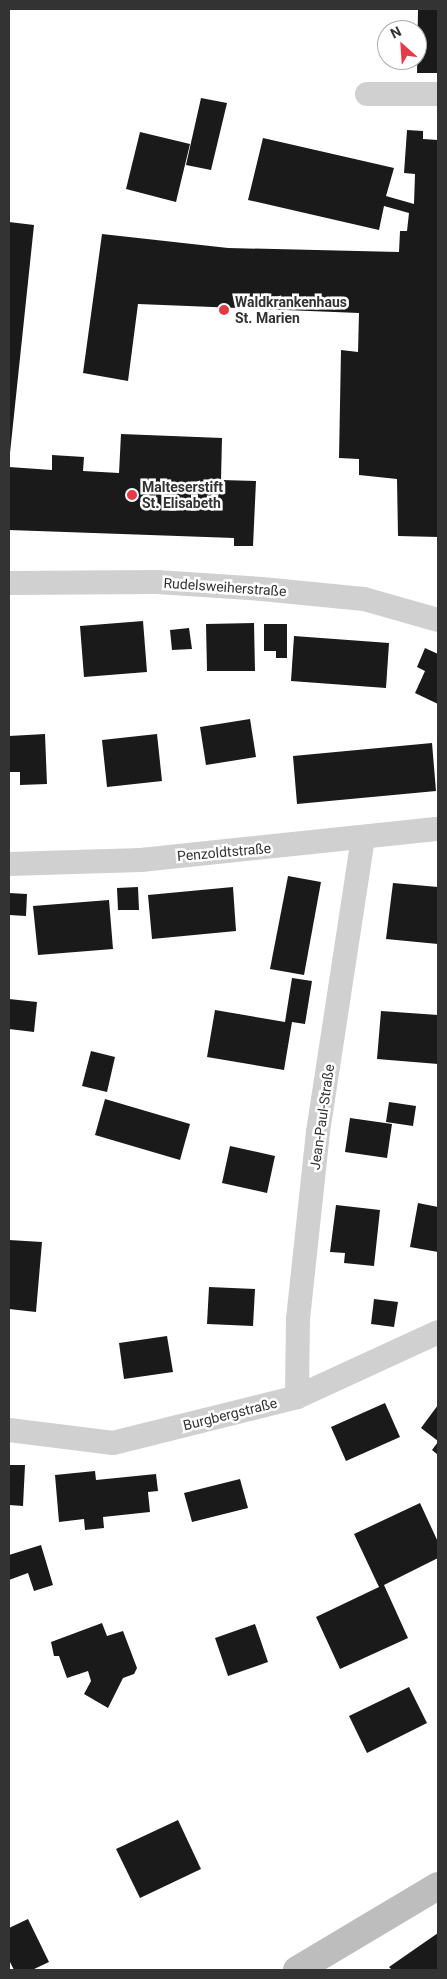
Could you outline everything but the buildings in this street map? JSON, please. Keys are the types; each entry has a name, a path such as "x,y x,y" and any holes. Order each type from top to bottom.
{"street":[{"path":"367,94 438,94"},
{"name":"Rudelsweiherstraße","path":"9,583 157,582 262,589 364,599 438,620"},
{"name":"Penzoldtstraße","path":"9,864 141,860 363,839 438,829"},
{"name":"Jean-Paul-Straße","path":"297,1397 298,1319 318,1132 363,839"},
{"name":"Burgbergstraße","path":"9,1430 113,1443 297,1397 438,1332"},
{"path":"297,1970 438,1886"}],"place":[{"name":"Waldkrankenhaus St. Marien","path":"224,310"},
{"name":"Malteserstift St. Elisabeth","path":"132,495"}]}
